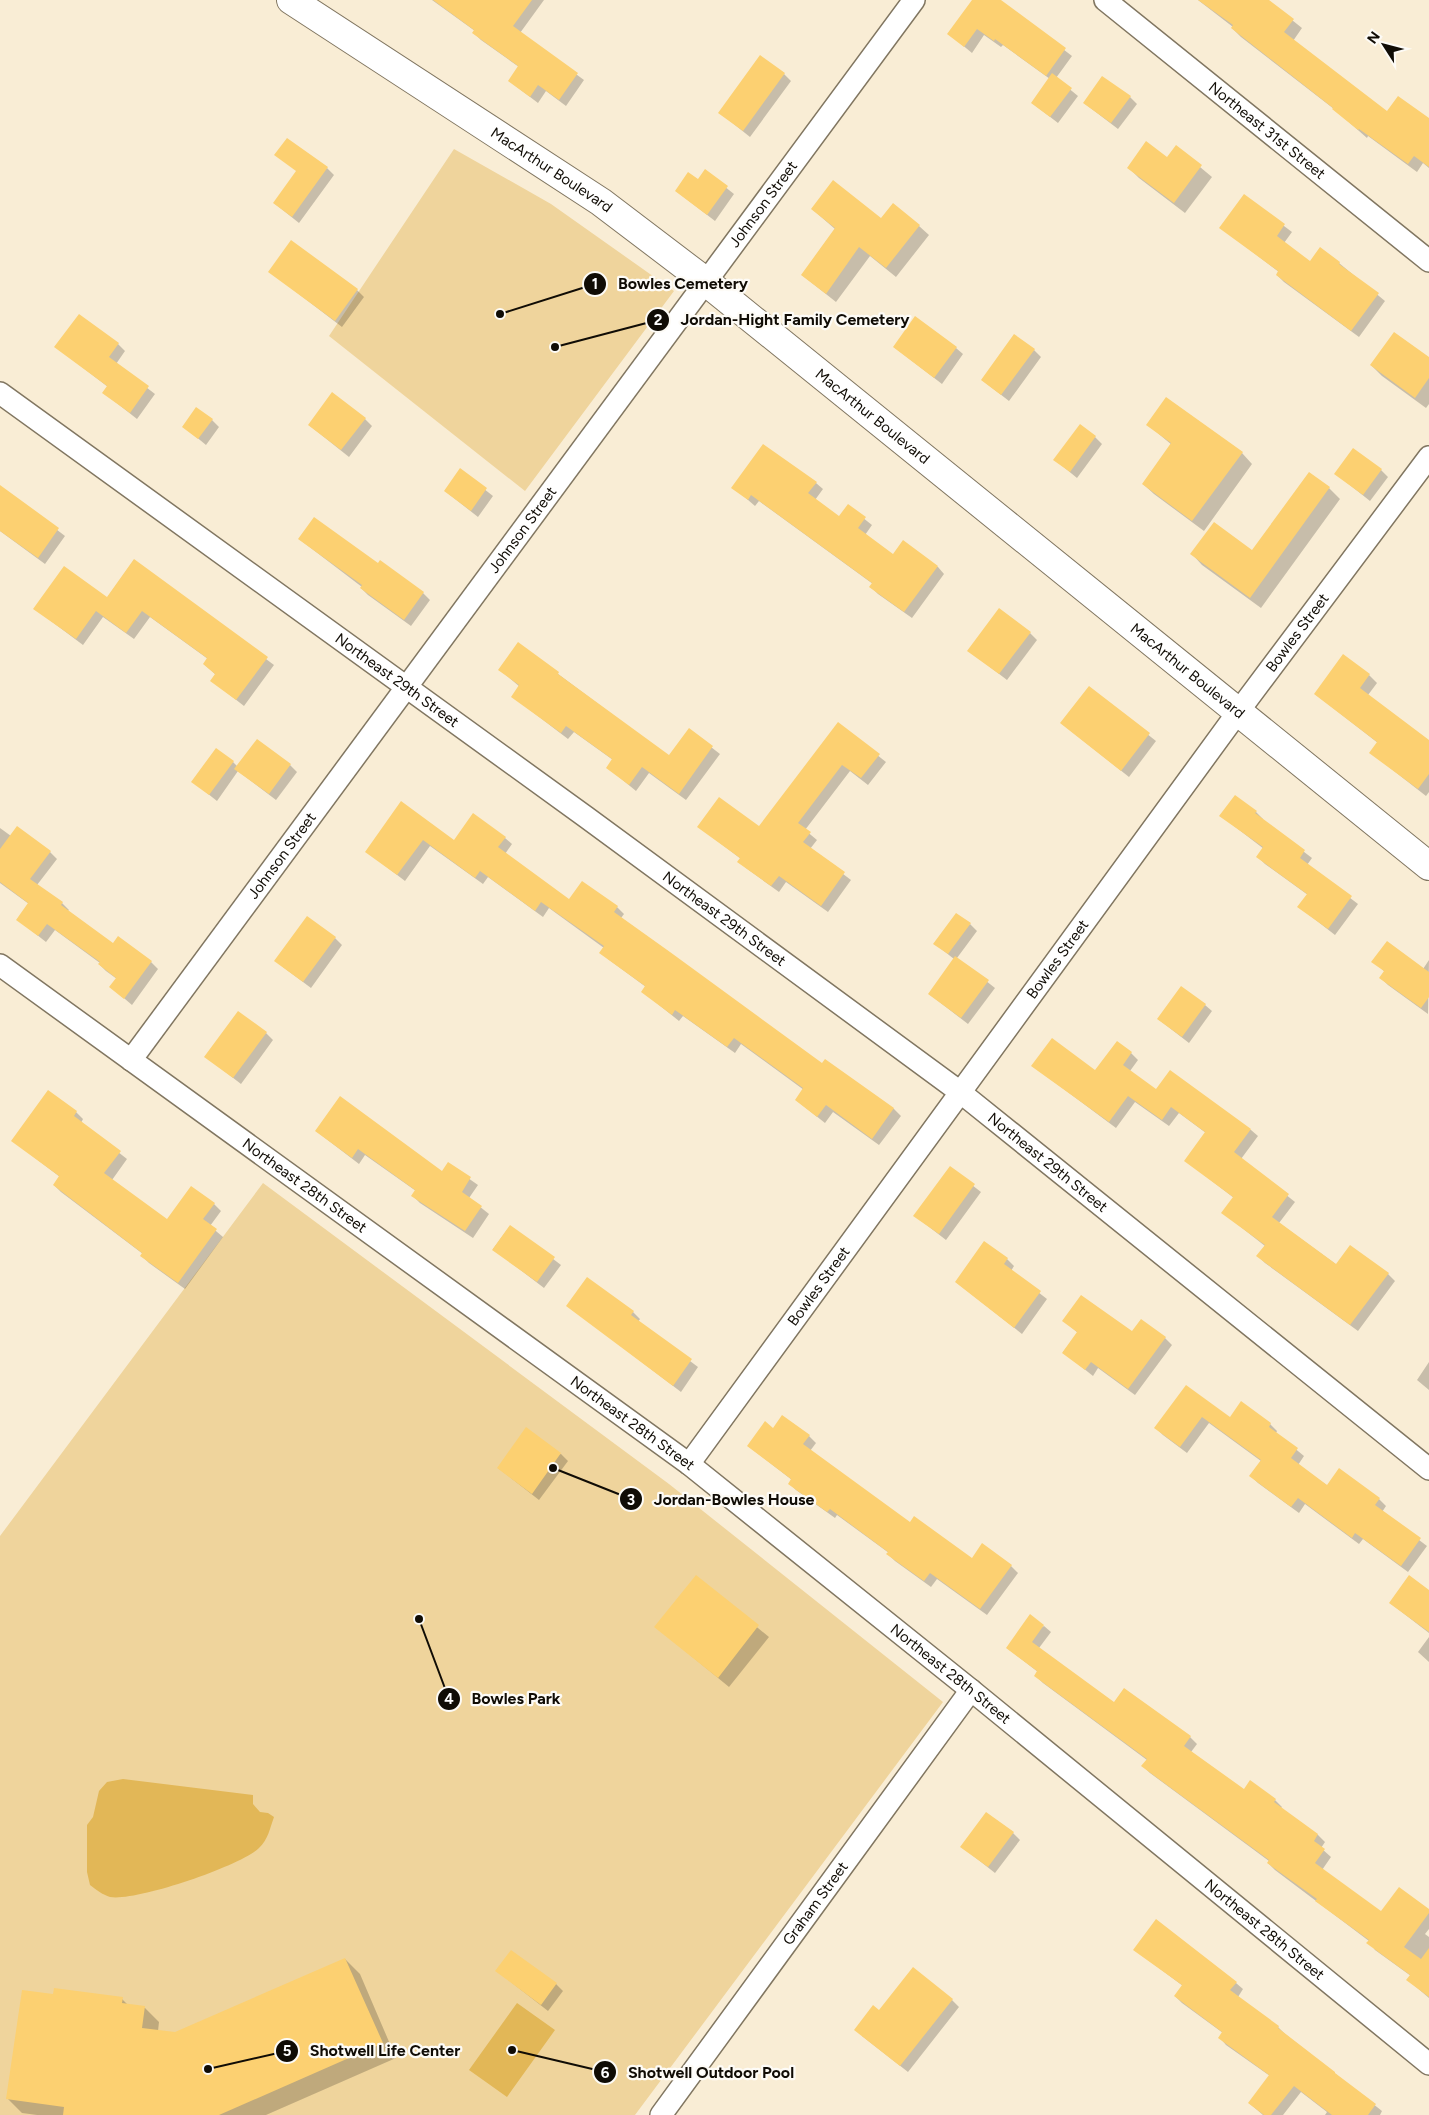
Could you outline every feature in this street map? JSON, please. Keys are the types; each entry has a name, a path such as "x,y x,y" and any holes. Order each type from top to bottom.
{"main road":[{"name":"MacArthur Boulevard","path":"291,0 601,202 705,281 1429,866"}],"street":[{"name":"Johnson Street","path":"131,1060 914,0"},
{"name":"Northeast 31st Street","path":"1105,0 1429,261"},
{"name":"Northeast 29th Street","path":"0,393 586,817 960,1092 1429,1469"},
{"name":"Bowles Street","path":"689,1464 1238,712 1429,456"},
{"name":"Northeast 28th Street","path":"0,965 689,1464 1429,2064"},
{"name":"Graham Street","path":"660,2115 970,1690"}],"shaded area":[{"path":"454,149 551,204 674,291 525,491 329,336"},
{"path":"263,1183 669,1484 943,1702 635,2115 0,2115 0,1536"},
{"path":"123,1779 253,1795 253,1804 260,1812 268,1813 274,1817 262,1845 232,1864 187,1881 141,1894 110,1897 90,1885 87,1872 87,1825 93,1817 99,1791 107,1782"},
{"path":"517,2003 555,2030 507,2097 469,2070"}],"building":[{"path":"433,0 532,0 513,26 578,73 559,100 538,85 530,97 508,81 518,66 472,33 474,30"},
{"path":"972,0 1001,0 1066,48 1046,76 995,39 994,41 977,29 964,47 947,34"},
{"path":"1198,0 1269,0 1294,19 1284,32 1387,111 1398,96 1429,118 1429,167 1414,156 1408,164 1358,130 1231,28 1233,25"},
{"path":"760,55 785,73 743,131 718,113"},
{"path":"1052,73 1072,88 1050,117 1031,103"},
{"path":"1102,76 1131,96 1111,123 1083,103"},
{"path":"287,138 328,167 292,217 273,203 296,171 274,155"},
{"path":"1146,141 1167,157 1176,145 1202,165 1174,203 1127,168"},
{"path":"705,169 728,186 707,215 675,191 688,172 698,179"},
{"path":"833,180 881,218 893,203 920,225 886,268 859,247 826,294 801,275 835,228 811,209"},
{"path":"1244,194 1285,224 1277,236 1310,261 1320,247 1340,262 1339,264 1379,293 1351,331 1276,275 1278,271 1219,228"},
{"path":"291,240 358,289 335,321 268,272"},
{"path":"79,314 119,343 109,357 149,386 130,413 102,393 107,386 54,347"},
{"path":"915,316 957,347 934,378 893,347"},
{"path":"1394,332 1429,357 1429,378 1415,398 1370,365"},
{"path":"1014,334 1035,349 1001,395 981,380"},
{"path":"332,392 366,418 341,450 308,425"},
{"path":"1166,397 1243,452 1192,521 1142,484 1171,443 1146,425"},
{"path":"196,407 213,419 198,439 182,427"},
{"path":"1080,424 1096,436 1070,472 1053,460"},
{"path":"763,444 817,482 808,493 839,516 848,504 866,517 858,528 893,554 903,540 938,566 904,612 869,587 872,583 751,495 748,500 731,488"},
{"path":"1353,448 1382,469 1363,495 1334,474"},
{"path":"460,468 487,488 471,511 444,491"},
{"path":"1309,472 1330,487 1250,598 1190,554 1214,522 1252,550"},
{"path":"0,485 59,528 38,558 0,531"},
{"path":"314,517 378,563 380,560 424,592 404,620 360,588 362,585 298,539"},
{"path":"134,559 268,657 236,700 210,681 215,674 203,664 207,658 142,611 126,633 96,611 76,639 33,609 64,566 107,597"},
{"path":"999,608 1031,632 999,674 967,651"},
{"path":"518,642 559,672 558,674 669,755 689,728 713,746 679,794 642,767 629,785 606,768 612,759 566,726 561,733 511,697 519,685 498,670"},
{"path":"1343,654 1370,674 1360,688 1429,740 1429,774 1418,789 1369,753 1377,742 1314,694"},
{"path":"1089,686 1150,733 1121,771 1060,723"},
{"path":"838,722 880,754 861,778 842,765 798,823 811,832 803,842 845,872 821,906 779,876 771,886 737,862 740,858 697,827 719,797 759,826"},
{"path":"257,739 291,764 269,794 234,769"},
{"path":"216,748 234,761 209,795 191,782"},
{"path":"1235,795 1257,811 1255,813 1305,850 1300,858 1352,896 1328,929 1297,907 1307,894 1256,857 1263,847 1219,816"},
{"path":"401,801 454,840 473,813 506,837 498,847 569,899 582,881 618,906 614,912 822,1063 825,1059 894,1108 872,1139 826,1105 817,1117 795,1100 803,1088 734,1038 727,1047 675,1010 672,1015 641,992 645,986 599,953 604,946 541,902 535,911 480,871 475,878 423,840 397,875 365,852"},
{"path":"17,826 51,851 30,879 63,902 61,905 113,943 118,936 152,961 124,999 109,987 116,978 98,964 100,962 47,924 38,936 16,920 28,903 0,882 0,849"},
{"path":"956,913 971,923 948,954 933,944"},
{"path":"307,916 336,937 303,982 274,961"},
{"path":"1387,941 1429,972 1429,997 1421,1008 1379,978 1384,971 1371,962"},
{"path":"955,956 989,980 961,1018 928,994"},
{"path":"1181,986 1206,1004 1182,1037 1157,1019"},
{"path":"238,1011 267,1032 233,1078 204,1057"},
{"path":"1052,1038 1095,1070 1117,1041 1132,1052 1123,1065 1156,1089 1170,1070 1251,1129 1234,1152 1289,1194 1272,1217 1336,1264 1350,1245 1389,1273 1350,1325 1256,1256 1265,1245 1221,1213 1233,1197 1184,1161 1205,1132 1171,1107 1162,1120 1128,1096 1109,1122 1031,1066"},
{"path":"48,1090 77,1111 74,1116 121,1151 104,1173 167,1219 191,1186 215,1203 203,1219 217,1229 178,1283 140,1256 142,1253 53,1185 59,1176 11,1141"},
{"path":"340,1096 442,1171 448,1162 471,1177 462,1192 482,1206 465,1231 411,1196 415,1190 358,1149 352,1158 315,1131"},
{"path":"950,1166 975,1184 939,1234 913,1216"},
{"path":"510,1225 555,1257 537,1282 492,1250"},
{"path":"984,1241 1008,1258 1004,1264 1041,1291 1014,1328 955,1282"},
{"path":"587,1277 634,1311 631,1315 692,1359 673,1386 566,1306"},
{"path":"1081,1295 1132,1331 1141,1319 1166,1337 1128,1389 1091,1362 1085,1370 1062,1353 1077,1332 1062,1321"},
{"path":"1186,1385 1230,1417 1241,1401 1271,1423 1269,1427 1298,1448 1291,1458 1327,1485 1339,1468 1380,1498 1375,1505 1421,1538 1401,1566 1355,1533 1352,1538 1298,1498 1291,1507 1249,1476 1261,1460 1202,1417 1180,1447 1154,1428"},
{"path":"782,1415 810,1435 803,1444 910,1522 914,1516 972,1558 982,1543 1012,1565 980,1609 930,1573 924,1581 886,1554 888,1552 830,1509 827,1512 788,1484 791,1479 747,1446 765,1421 773,1428"},
{"path":"526,1427 561,1453 532,1494 497,1468"},
{"path":"696,1575 759,1625 718,1678 654,1627"},
{"path":"1409,1575 1429,1590 1429,1632 1389,1603"},
{"path":"1030,1614 1044,1625 1032,1642 1114,1702 1124,1688 1191,1736 1184,1746 1244,1789 1250,1780 1276,1799 1274,1802 1318,1834 1314,1841 1325,1849 1315,1863 1381,1911 1399,1887 1429,1909 1429,1913 1404,1947 1421,1959 1429,1948 1429,1997 1406,1980 1410,1975 1366,1943 1369,1940 1267,1863 1269,1860 1141,1766 1147,1759 1034,1676 1037,1671 1006,1648"},
{"path":"986,1812 1014,1832 988,1867 960,1847"},
{"path":"1156,1919 1237,1982 1230,1990 1279,2026 1278,2028 1376,2104 1368,2115 1332,2115 1294,2086 1271,2115 1264,2115 1248,2103 1269,2075 1218,2038 1222,2032 1174,1996 1182,1985 1133,1950"},
{"path":"511,1950 557,1983 541,2005 495,1971"},
{"path":"345,1958 383,2043 219,2115 63,2115 64,2107 6,2099 22,1990 53,1994 54,1988 123,1997 122,2003 145,2006 142,2028 175,2032"},
{"path":"913,1967 953,1999 900,2066 854,2030 873,2005 879,2010"}],"place":[{"name":"Bowles Cemetery","path":"500,314"},
{"name":"Jordan-Hight Family Cemetery","path":"555,347"},
{"name":"Jordan-Bowles House","path":"553,1468"},
{"name":"Bowles Park","path":"419,1619"},
{"name":"Shotwell Outdoor Pool","path":"512,2050"},
{"name":"Shotwell Life Center","path":"208,2069"}]}
